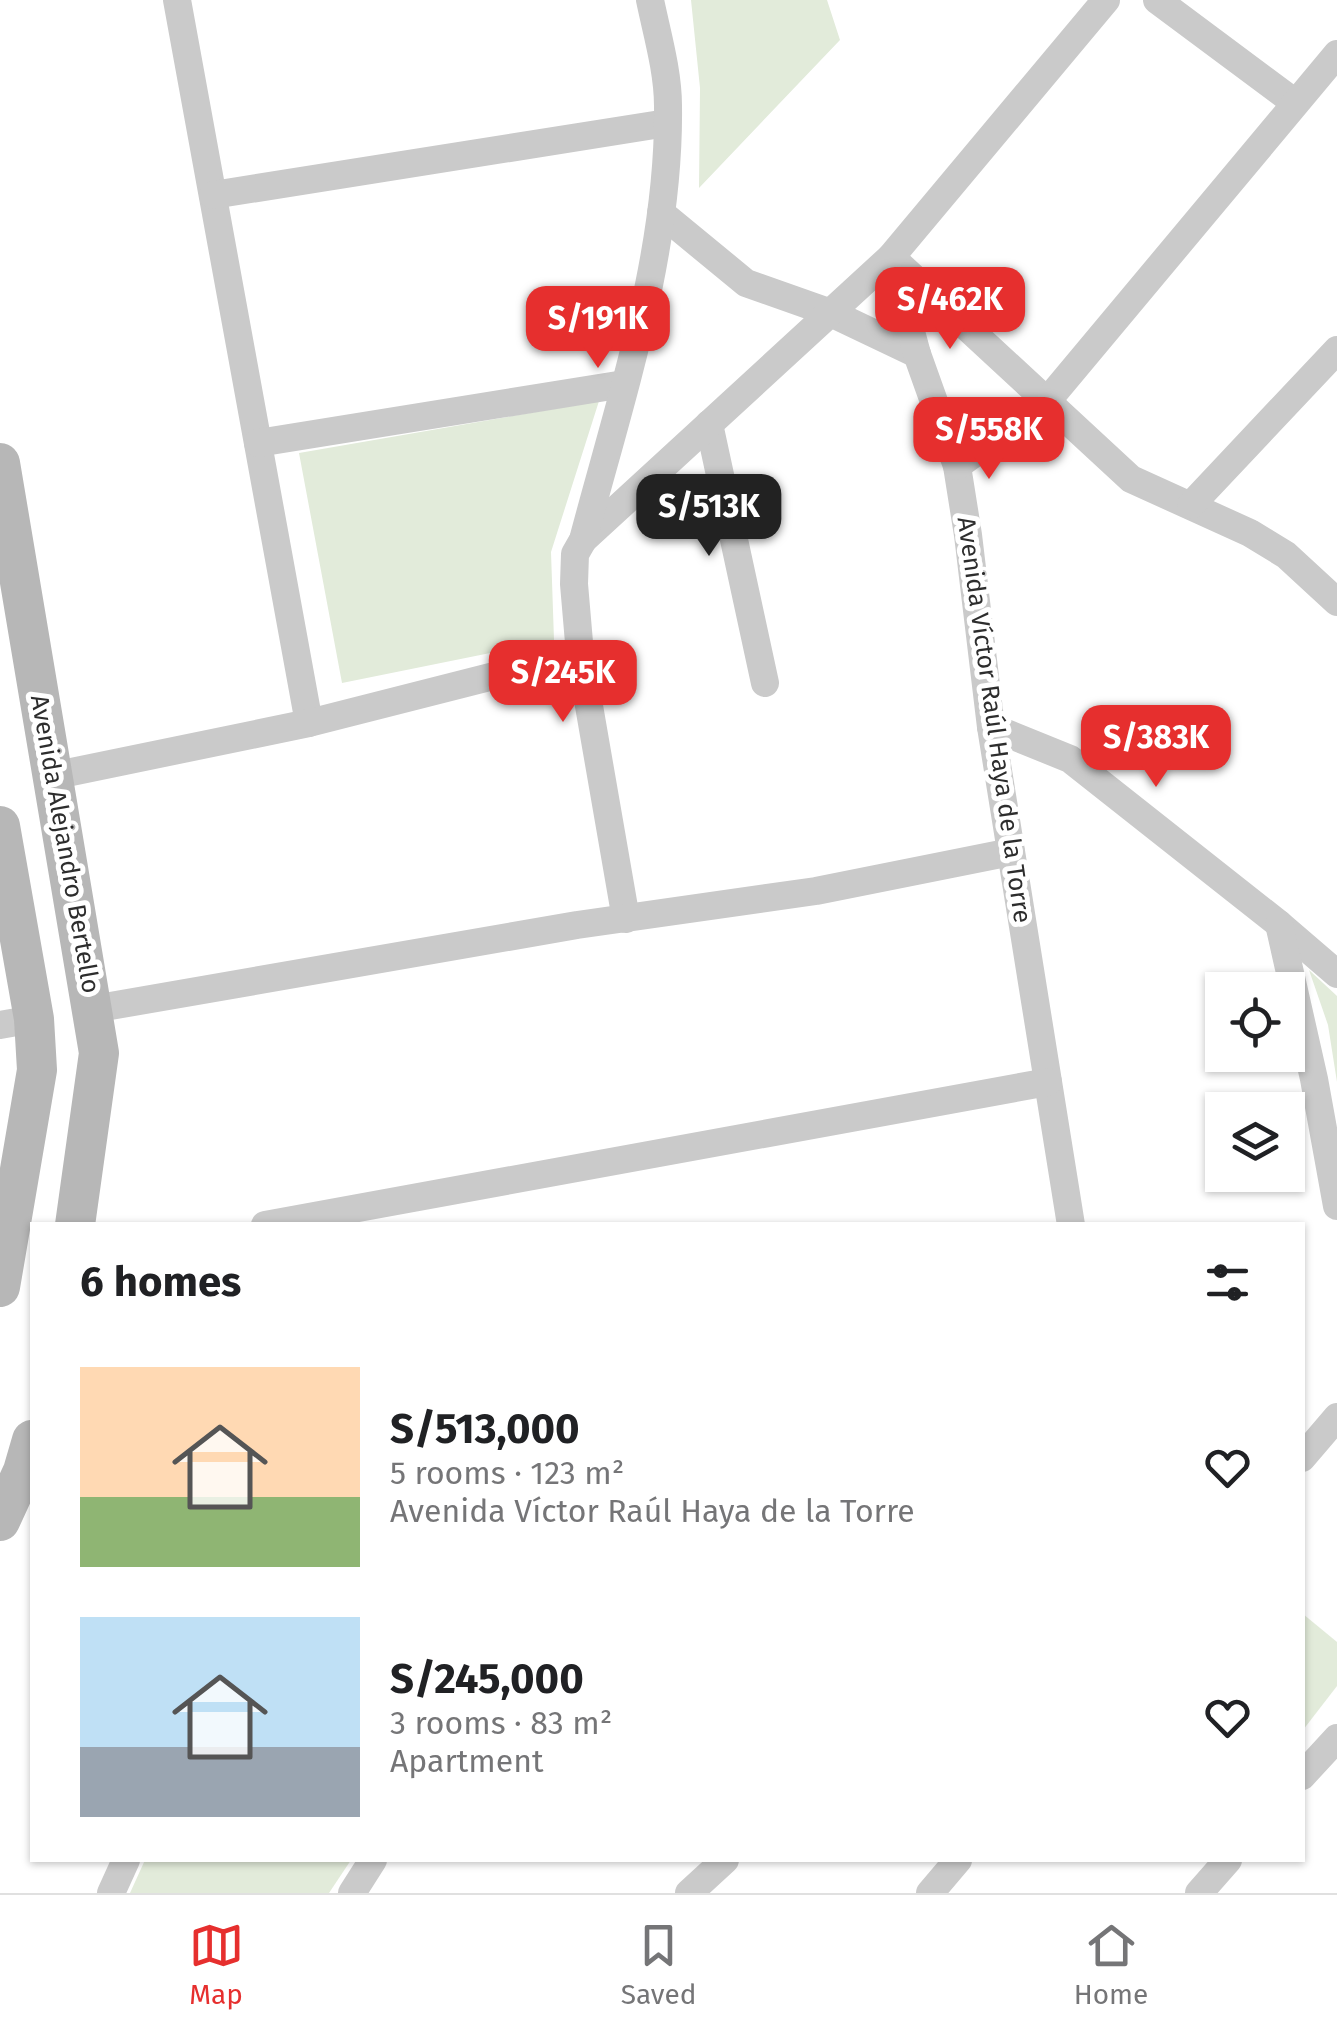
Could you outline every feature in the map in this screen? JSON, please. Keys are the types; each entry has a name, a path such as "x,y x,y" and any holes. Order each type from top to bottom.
{"main road":[{"name":"Avenida Alejandro Bertello","path":"0,463 99,1054 74,1222"},
{"path":"0,826 17,1022 38,1070 0,1287"},
{"path":"0,1521 22,1459"}],"street":[{"path":"177,0 309,723"},
{"path":"626,919 580,654 574,584 575,554 583,540 624,384 661,213 666,84 650,0"},
{"path":"583,540 891,257 1106,0"},
{"path":"1156,0 1294,102"},
{"path":"957,466 1048,400 1337,54"},
{"path":"213,195 667,123"},
{"path":"661,213 746,283 831,313 917,354"},
{"path":"891,257 1131,479 1191,505 1286,555 1337,602"},
{"name":"Avenida Víctor Raúl Haya de la Torre","path":"891,257 917,354 957,466 991,726 1071,1222"},
{"path":"1191,505 1337,350"},
{"path":"258,443 624,384"},
{"path":"709,424 765,683"},
{"path":"52,776 309,723 580,654"},
{"path":"991,726 1070,760 1337,974"},
{"path":"94,1009 576,925 816,891 1012,852"},
{"path":"1279,924 1314,1079 1337,1206"},
{"path":"281,1222 1048,1082"},
{"path":"1305,1455 1337,1418"},
{"path":"1305,1773 1337,1738"},
{"path":"111,1893 125,1862"},
{"path":"352,1893 372,1862"},
{"path":"689,1893 722,1862"},
{"path":"930,1893 956,1862"},
{"path":"1198,1893 1226,1862"}],"green space":[{"path":"691,0 827,0 840,40 699,188 700,88"},
{"path":"599,401 551,552 554,640 342,683 299,453"},
{"path":"1309,970 1337,996 1337,1082 1328,1025"},
{"path":"1305,1616 1337,1642 1337,1686 1305,1727"},
{"path":"144,1862 350,1862 329,1893 130,1893"}]}
